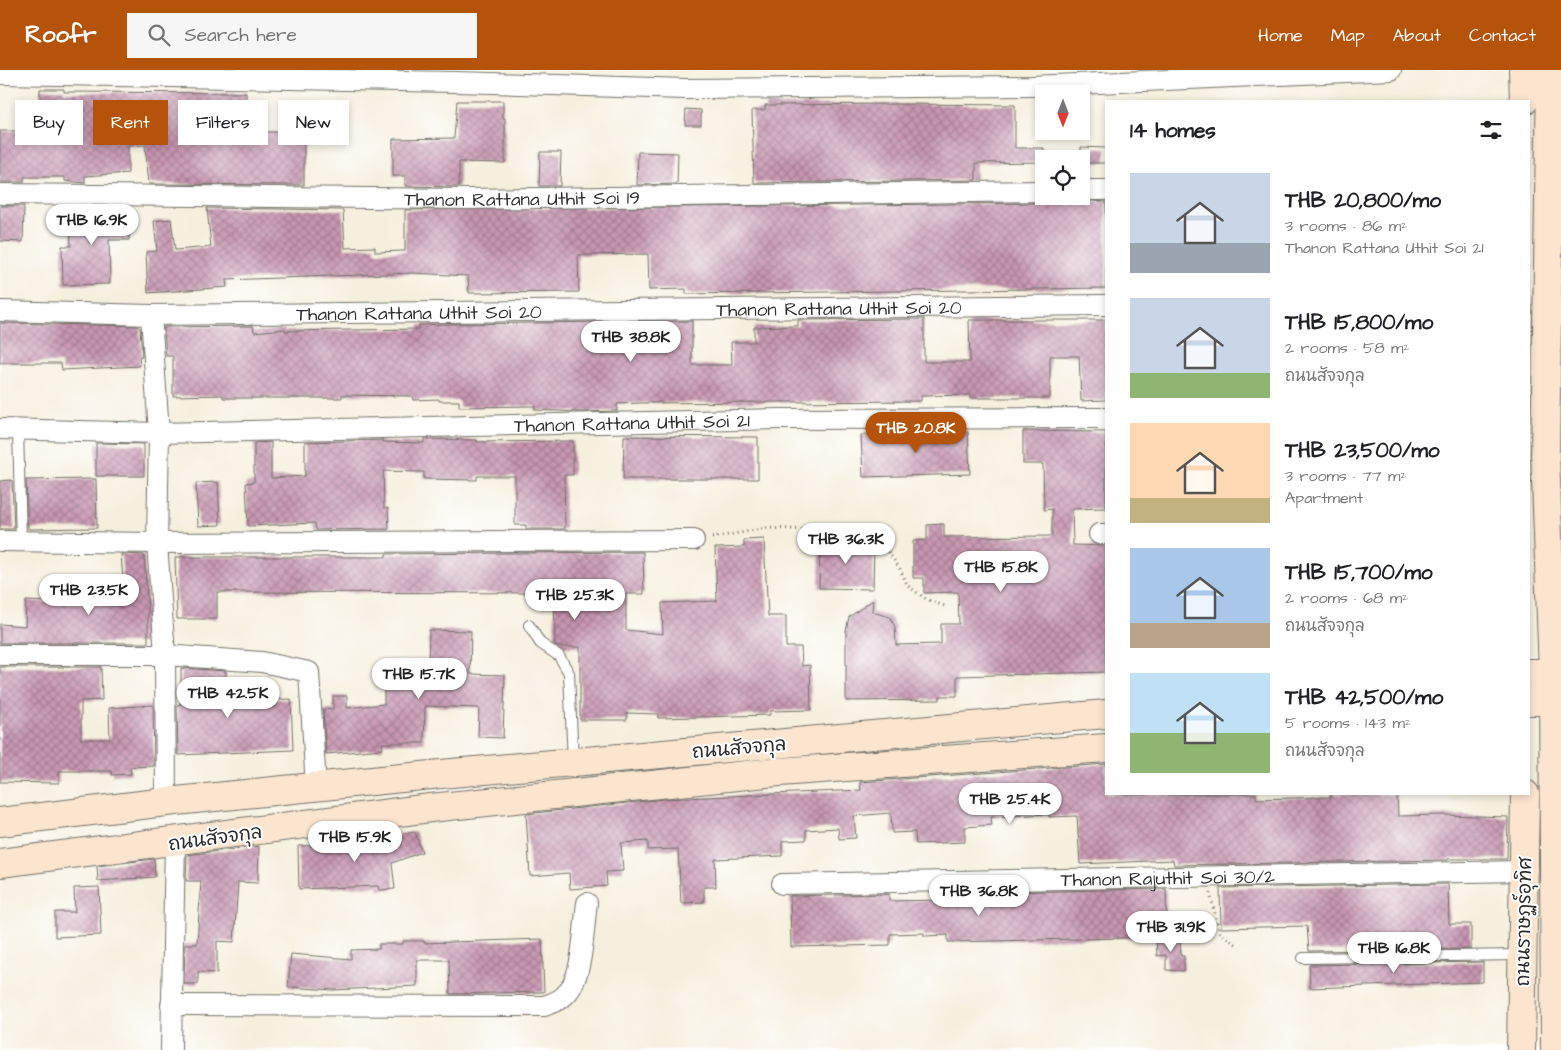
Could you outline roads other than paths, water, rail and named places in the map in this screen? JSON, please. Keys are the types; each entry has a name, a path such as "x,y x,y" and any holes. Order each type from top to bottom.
{"street":[{"path":"0,74 457,82 696,89 1032,86 1391,70"},
{"path":"1523,70 1524,100"},
{"name":"ถนนราษฏร์อุทิศ","path":"1550,70 1555,180 1555,299 1549,454 1554,522 1548,702 1558,787 1558,1012 1555,1050"},
{"path":"1090,190 1105,190"},
{"name":"Thanon Rattana Uthit Soi 19","path":"0,194 477,199 1035,191"},
{"name":"Thanon Rattana Uthit Soi 20","path":"0,311 151,316 1105,304"},
{"path":"151,316 158,433 157,543 165,655 166,802"},
{"name":"Thanon Rattana Uthit Soi 21","path":"9,430 158,433 770,419 1105,418"},
{"path":"0,541 157,543 694,540"},
{"path":"0,655 165,655 262,662 309,672 316,788"},
{"name":"ถนนสัจจกุล","path":"2,822 166,802 573,762 1105,714"},
{"name":"ถนนสัจจกุล","path":"7,863 430,808 766,773 1105,748"},
{"path":"373,782 430,808"},
{"name":"ถนนราษฏร์อุทิศ","path":"1521,1050 1524,795"},
{"path":"2,822 7,863"},
{"path":"171,1050 175,842"},
{"name":"Thanon Rajuthit Soi 30/2","path":"782,884 1524,871"},
{"path":"171,1005 544,1006 564,997 572,987 577,976 587,904"}],"lane":[{"path":"9,430 21,541"},
{"path":"529,625 540,643 559,656 569,673 573,762"},
{"path":"1303,958 1522,955"}]}
